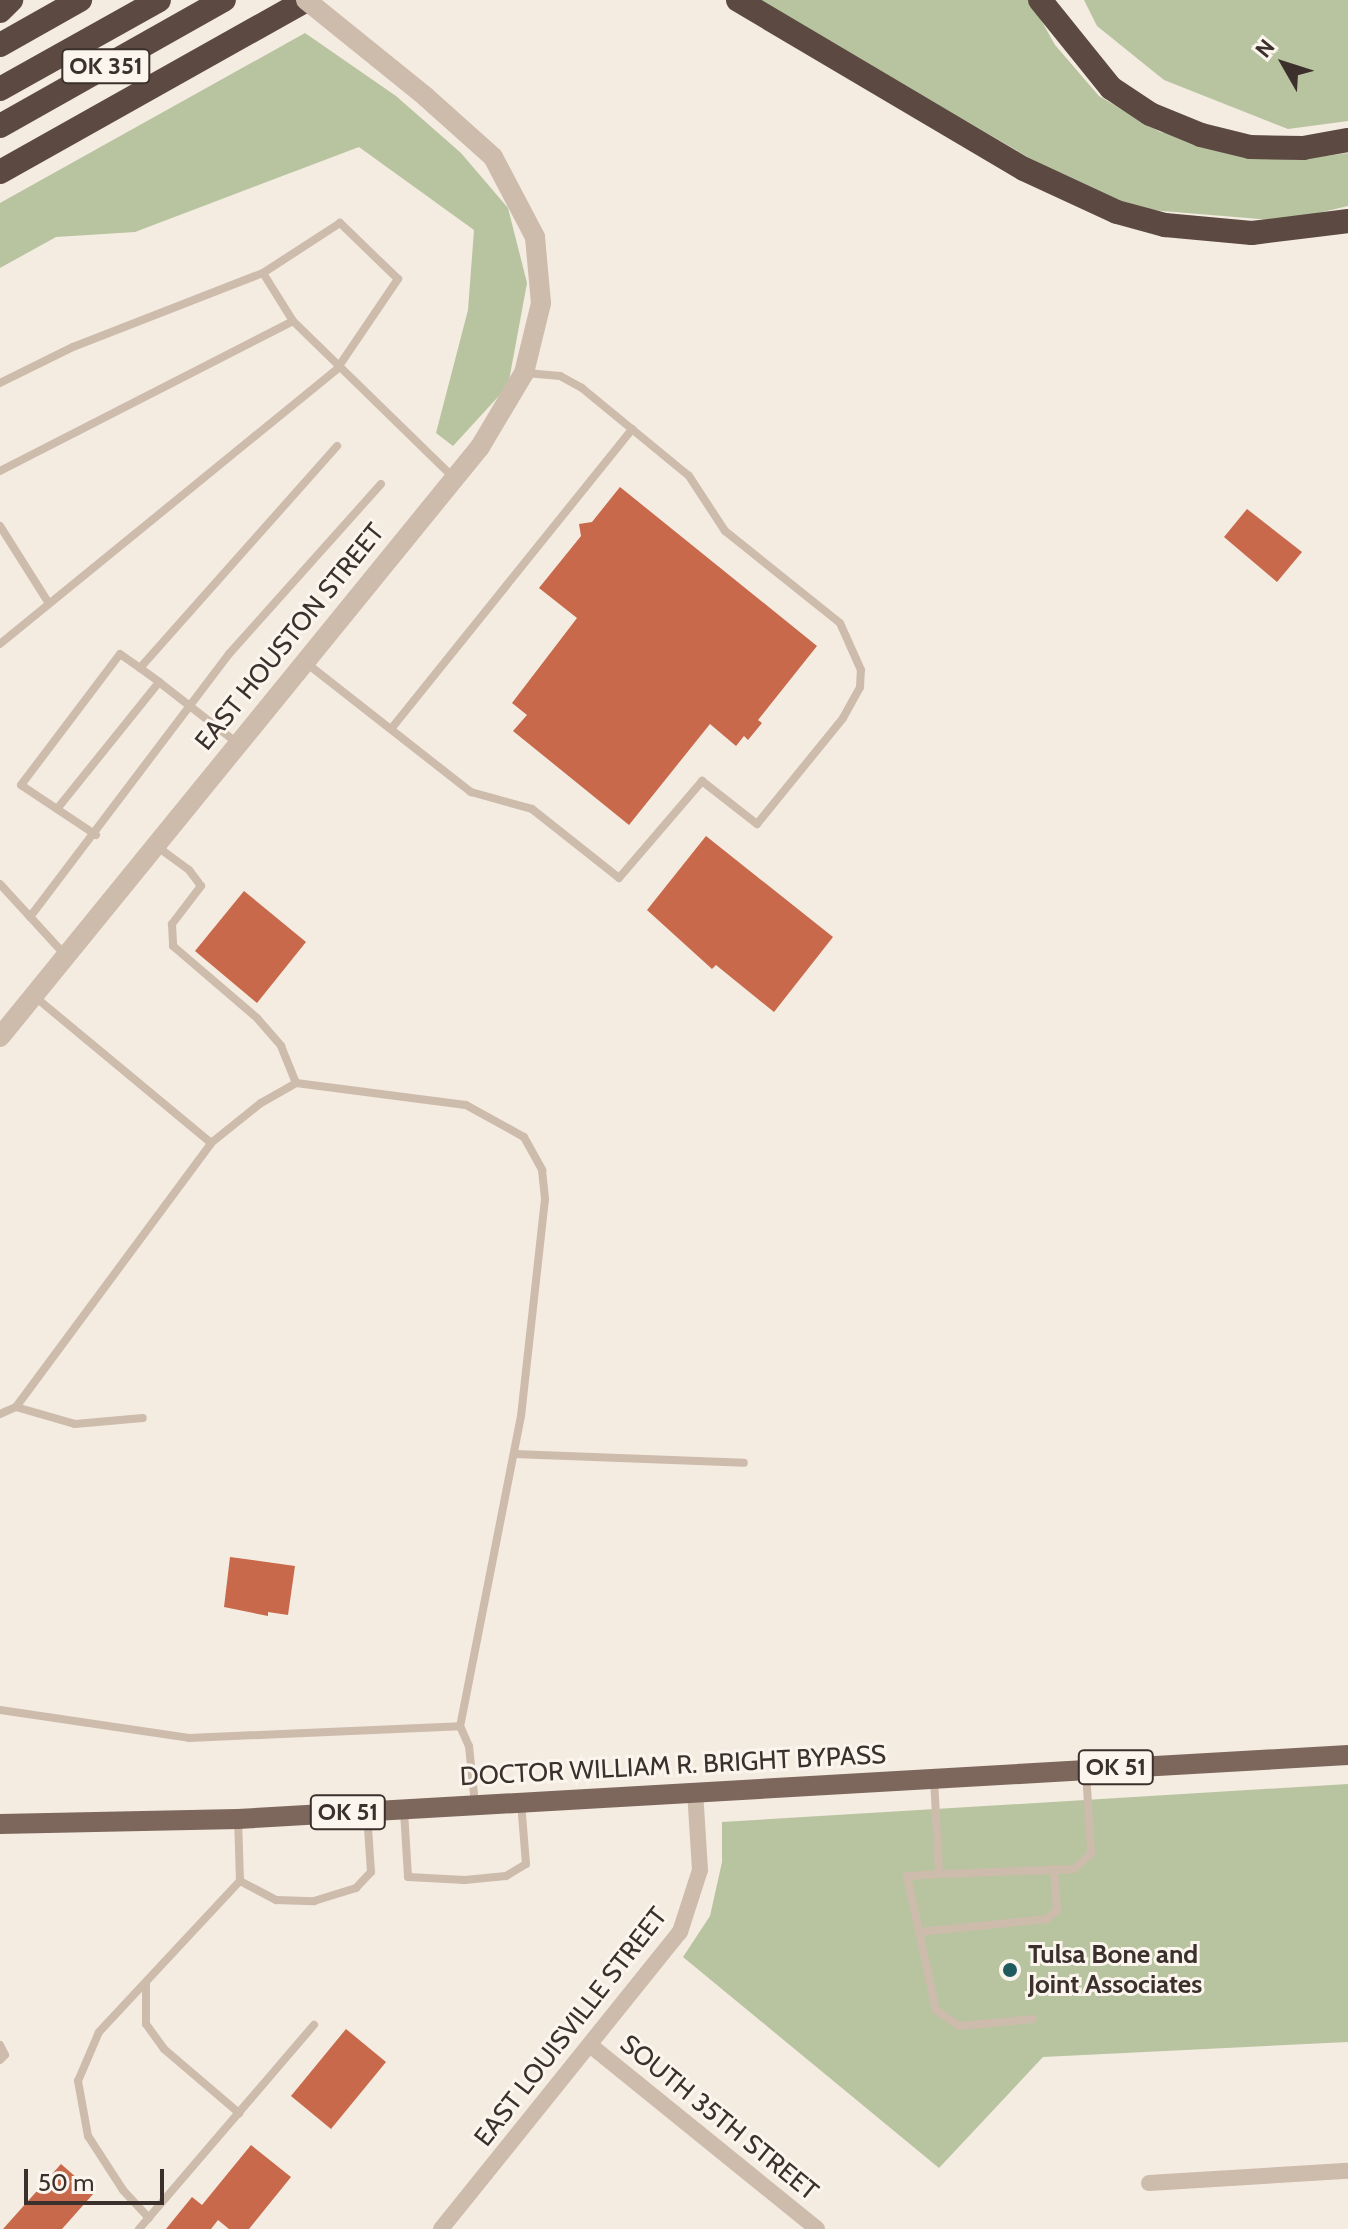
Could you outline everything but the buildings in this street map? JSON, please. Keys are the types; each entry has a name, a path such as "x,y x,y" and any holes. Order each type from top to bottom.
{"highway":[{"path":"0,11 11,0"},
{"path":"0,45 80,0"},
{"name":"OK 351","path":"0,89 159,0"},
{"name":"OK 351","path":"0,126 224,0"},
{"path":"0,172 307,0"},
{"path":"738,0 1024,169 1117,212 1165,225 1252,233 1348,221"},
{"path":"1040,0 1111,88 1150,114 1201,135 1250,147 1303,148 1348,140"}],"main road":[{"name":"DOCTOR WILLIAM R. BRIGHT BYPASS","path":"0,1825 238,1819 1348,1755"}],"street":[{"name":"EAST HOUSTON STREET","path":"0,1037 454,478 497,423 524,373 541,303 535,237 493,157 426,97 307,0"},
{"name":"EAST LOUISVILLE STREET","path":"441,2229 663,1956 690,1914 700,1870 695,1791"},
{"name":"SOUTH 35TH STREET","path":"590,2045 817,2229"},
{"path":"1149,2183 1348,2171"}],"lane":[{"path":"0,383 73,347 263,273 340,223 398,279 337,369 0,644"},
{"path":"263,273 293,321 337,369 454,478"},
{"path":"0,471 293,321"},
{"path":"304,662 471,792 532,809 619,878 702,781 757,824 843,718 860,687 854,649 840,623 725,531 689,476 632,429 560,376 524,373"},
{"path":"391,729 632,429"},
{"path":"140,668 337,446"},
{"path":"30,917 96,835 229,654 381,484"},
{"path":"0,526 48,602"},
{"path":"96,835 21,785 120,654 237,743"},
{"path":"57,809 159,682"},
{"path":"154,844 189,870 201,886 172,924 173,946 257,1018 281,1046 296,1083"},
{"path":"0,884 65,956"},
{"path":"34,995 211,1143"},
{"path":"0,1414 16,1407 211,1143 261,1103 296,1083 466,1105 524,1137 542,1170 545,1199 514,1454 460,1726 469,1746 475,1804"},
{"path":"16,1407 75,1424 143,1418"},
{"path":"514,1454 744,1463"},
{"path":"0,1710 189,1738 460,1726"},
{"path":"1033,2019 959,2026 946,2021 936,2010 907,1876 1074,1869 1091,1853 1086,1769"},
{"path":"934,1777 939,1874"},
{"path":"403,1808 408,1877 465,1880 506,1876 526,1864 521,1801"},
{"path":"240,1881 276,1900 314,1901 356,1888 371,1872 367,1811"},
{"path":"149,2218 123,2190 88,2136 78,2081 99,2032 240,1881 238,1819"},
{"path":"919,1932 1047,1919 1057,1910 1054,1869"},
{"path":"146,1982 146,2024 164,2049 239,2113"},
{"path":"139,2229 314,2025"},
{"path":"0,2045 5,2055 0,2060"}],"green space":[{"path":"758,0 1030,0 1055,45 1099,96 1160,132 1296,160 1348,153 1348,206 1284,221 1150,210 1081,188"},
{"path":"1084,0 1348,0 1348,121 1288,129 1164,80 1097,26"},
{"path":"305,33 396,96 461,153 508,208 527,283 508,386 453,446 436,433 468,310 474,230 359,147 135,232 56,237 0,268 0,203"},
{"path":"1348,1784 1348,2042 1043,2057 939,2168 683,1957 710,1916 722,1862 722,1822"}],"place":[{"name":"Tulsa Bone and Joint Associates","path":"1010,1970"}]}
